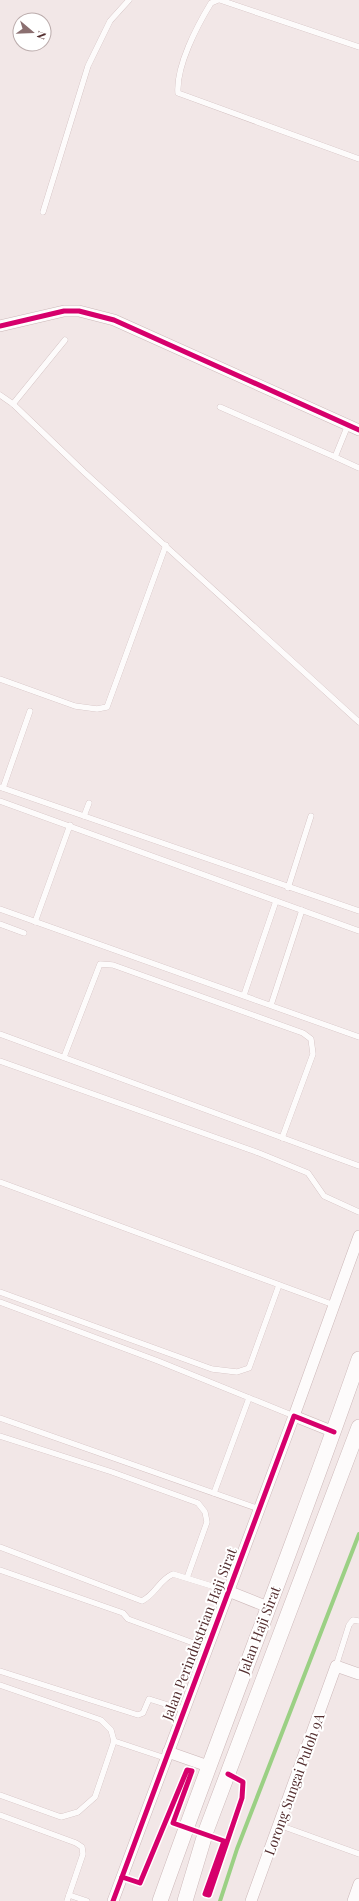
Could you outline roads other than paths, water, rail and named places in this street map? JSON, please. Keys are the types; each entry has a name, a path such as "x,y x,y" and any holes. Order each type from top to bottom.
{"main road":[{"name":"Jalan Haji Sirat","path":"160,1901 208,1766 334,1432 359,1359"},
{"name":"Jalan Haji Sirat","path":"185,1901 206,1831 359,1427"}],"street":[{"path":"0,326 64,310 80,311 114,320 359,430"},
{"name":"Jalan Perindustrian Haji Sirat","path":"113,1901 294,1416 359,1236"},
{"path":"294,1416 334,1432"},
{"name":"Jalan Perindustrian Haji Sirat","path":"228,1591 268,1607"},
{"path":"336,1666 359,1674"},
{"name":"Lorong Sungai Puloh 9A","path":"251,1901 336,1666"},
{"path":"167,1755 208,1766"},
{"path":"353,1901 359,1884"}],"lane":[{"path":"43,212 88,66 110,21 129,0"},
{"path":"359,47 219,0 211,2 196,28 181,71 178,85 178,93 359,159"},
{"path":"13,404 65,340"},
{"path":"0,395 13,404 84,472 359,722"},
{"path":"220,407 359,468"},
{"path":"335,457 348,425"},
{"path":"0,679 75,706 97,709 107,706 166,545"},
{"path":"30,711 2,788 288,888 359,911"},
{"path":"0,801 70,825 359,931"},
{"path":"84,816 89,803"},
{"path":"288,888 311,816"},
{"path":"35,922 70,825"},
{"path":"244,995 276,901"},
{"path":"0,909 359,1037"},
{"path":"271,1005 302,910"},
{"path":"0,924 24,933"},
{"path":"64,1056 100,964 113,965 302,1033 311,1040 313,1054 282,1138"},
{"path":"0,1034 64,1056 359,1166"},
{"path":"0,1061 259,1152 308,1173 324,1196 359,1212"},
{"path":"0,1182 334,1305"},
{"path":"0,1292 212,1369 237,1372 249,1368 279,1285"},
{"path":"0,1302 158,1361 294,1416"},
{"path":"214,1494 249,1398"},
{"path":"0,1418 259,1509"},
{"path":"0,1436 112,1472 198,1503 205,1512 207,1522 187,1578"},
{"path":"0,1547 142,1601 153,1596 163,1578 173,1574 228,1591"},
{"path":"0,1570 123,1613 128,1619 207,1648"},
{"path":"336,1666 349,1625 353,1620 359,1621"},
{"path":"0,1671 138,1714 143,1713 149,1699 184,1710"},
{"path":"0,1685 101,1720 111,1730 114,1741 95,1797 78,1812 61,1817 0,1795"},
{"path":"114,1741 167,1755"},
{"path":"0,1814 76,1843 82,1847 83,1854 67,1901"},
{"path":"279,1825 359,1854"},
{"path":"69,1895 87,1901"}],"waterway":[{"path":"220,1901 237,1849 359,1534"}]}
